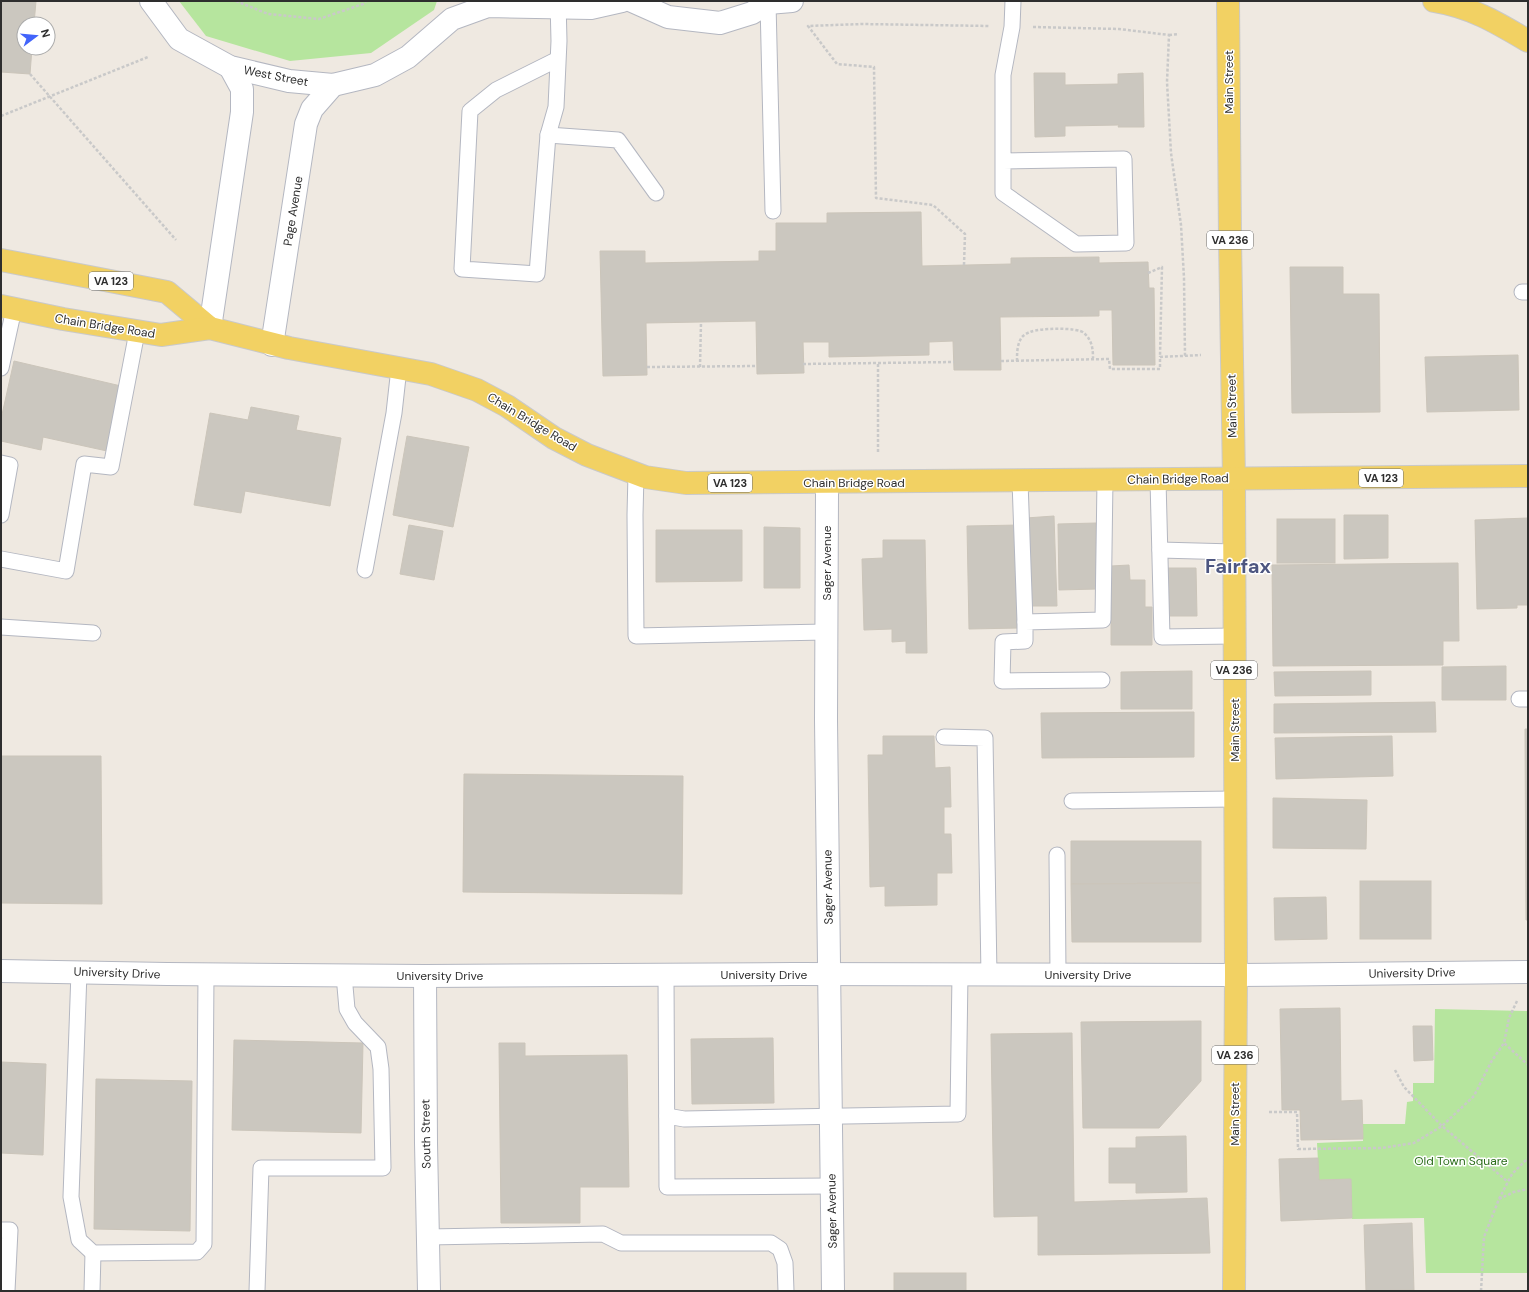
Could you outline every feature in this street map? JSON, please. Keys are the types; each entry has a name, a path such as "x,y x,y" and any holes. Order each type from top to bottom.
{"main road":[{"name":"Main Street","path":"1228,1 1234,479 1236,975 1234,1291"},
{"path":"1434,1 1462,5 1501,24 1528,41"},
{"name":"Chain Bridge Road","path":"1,260 167,292 210,328"},
{"name":"Chain Bridge Road","path":"7,308 62,320 161,335 210,328 272,345 431,374 477,390 507,406 554,438 587,455 645,477 686,483 1528,476"}],"street":[{"name":"West Street","path":"151,1 179,39 230,67 289,81 333,85 375,75 408,57 452,19 488,6 558,4 590,8 622,1"},
{"path":"632,1 668,17 720,23 752,13 765,2 792,1"},
{"path":"210,328 242,112 242,89 230,67"},
{"name":"Page Avenue","path":"272,345 306,124 312,108 333,85"},
{"name":"Sager Avenue","path":"826,483 830,1118 833,1291"},
{"name":"University Drive","path":"1,971 425,976 829,974 1236,975 1528,972"},
{"name":"South Street","path":"425,976 429,1291"}],"lane":[{"path":"1003,161 1124,159 1126,243 1076,244 1003,193 1003,161 1003,75 1012,27 1013,1"},
{"path":"765,2 773,211"},
{"path":"558,4 558,59 556,107 548,136 537,274 462,269 470,111 496,90 558,59"},
{"path":"548,136 618,140 656,193"},
{"path":"1,368 7,308"},
{"path":"1,559 66,571 84,464 112,467 137,332"},
{"path":"365,570 394,413 399,368"},
{"path":"1,463 10,465 1,515"},
{"path":"636,474 636,636 826,632"},
{"path":"1025,622 1103,620 1105,480"},
{"path":"1158,480 1162,637 1234,636"},
{"path":"1020,481 1025,641 1003,642 1002,681 1102,680"},
{"path":"1160,550 1234,552"},
{"path":"1,627 93,633"},
{"path":"944,737 985,738 989,975"},
{"path":"1072,800 1235,799"},
{"path":"1057,854 1058,975"},
{"path":"79,972 71,1197 79,1240 93,1253 197,1252 204,1244 206,974"},
{"path":"667,1116 684,1119 830,1118 958,1114 960,974"},
{"path":"257,1291 260,1168 383,1168 381,1069 378,1047 355,1023 347,1009 344,975"},
{"path":"666,975 667,1187 832,1186"},
{"path":"1,1230 10,1230 7,1291"},
{"path":"428,1238 603,1234 621,1243 770,1243 780,1250 785,1263 786,1291"},
{"path":"92,1291 93,1253"}],"path":[{"path":"236,1 268,14 319,19 363,4 366,1"},
{"path":"1169,35 1179,34"},
{"path":"1,116 148,56"},
{"path":"30,74 176,240"},
{"path":"1001,361 1093,358 1109,359 1110,369 1160,369 1162,267 1148,273"},
{"path":"700,367 702,322"},
{"path":"1017,361 1017,348 1022,337 1030,332 1050,330 1078,329 1083,332 1092,344 1093,358"},
{"path":"1160,357 1201,355"},
{"path":"804,364 954,362"},
{"path":"878,363 878,452"},
{"path":"647,367 756,366"},
{"path":"1269,1112 1297,1112 1298,1149 1382,1148 1414,1143 1442,1126 1474,1096 1491,1062 1504,1043 1509,1018 1517,1001"},
{"path":"1504,1043 1528,1065"},
{"path":"1395,1070 1404,1087 1442,1126 1508,1182"},
{"path":"1481,1291 1484,1237 1499,1199 1512,1174 1528,1158"},
{"path":"1499,1199 1514,1192 1528,1189"}],"green space":[{"path":"179,1 437,1 434,10 371,53 290,61 206,36"},
{"name":"Old Town Square","path":"1435,1009 1528,1011 1528,1273 1426,1273 1424,1218 1352,1219 1350,1179 1319,1180 1317,1143 1363,1141 1363,1124 1405,1124 1407,1102 1413,1101 1413,1083 1434,1083"}],"building":[{"path":"1,1 36,1 35,16 16,16 16,56 31,56 30,74 1,72"},
{"path":"1034,73 1065,73 1065,85 1118,84 1118,74 1143,73 1144,127 1118,127 1119,125 1065,126 1065,136 1035,137"},
{"path":"921,212 922,266 1011,264 1011,258 1099,257 1099,263 1148,262 1149,288 1154,288 1155,365 1113,365 1112,310 1099,310 1099,316 1000,317 1001,370 954,370 953,341 929,342 929,355 829,357 829,342 803,342 804,373 757,374 756,321 646,323 647,375 603,376 600,251 645,251 645,263 759,261 759,251 776,251 776,223 827,223 827,213"},
{"path":"1290,267 1343,267 1343,294 1379,294 1380,412 1292,413"},
{"path":"1518,355 1519,410 1427,412 1425,357"},
{"path":"14,361 121,386 107,451 43,437 41,450 1,441 1,419"},
{"path":"251,407 299,416 296,430 341,438 330,506 245,491 241,513 194,505 210,413 248,420"},
{"path":"407,436 469,447 453,527 393,515"},
{"path":"1344,515 1388,515 1388,558 1344,559"},
{"path":"1054,516 1057,606 1029,606 1026,518"},
{"path":"1528,518 1528,605 1517,605 1517,608 1477,609 1475,520"},
{"path":"1277,519 1335,519 1335,563 1277,563"},
{"path":"1096,523 1097,589 1059,590 1058,524"},
{"path":"409,525 443,531 434,580 400,574"},
{"path":"1019,525 1020,628 969,629 967,526"},
{"path":"764,527 800,528 800,588 764,588"},
{"path":"656,530 742,530 742,581 656,582"},
{"path":"883,540 925,540 927,653 906,653 906,641 892,642 892,629 864,630 862,559 883,558"},
{"path":"1458,563 1459,641 1443,641 1443,665 1273,666 1272,565"},
{"path":"1129,565 1130,580 1145,580 1145,607 1152,607 1152,645 1111,645 1111,566"},
{"path":"1168,568 1196,568 1197,616 1169,616"},
{"path":"1506,666 1506,700 1442,700 1442,667"},
{"path":"1192,671 1192,709 1121,709 1121,672"},
{"path":"1371,671 1371,695 1275,696 1274,672"},
{"path":"1435,702 1436,732 1274,733 1274,704"},
{"path":"1194,712 1194,757 1042,758 1041,713"},
{"path":"1525,729 1528,729 1528,920 1526,920"},
{"path":"883,736 934,736 935,768 950,767 951,807 944,807 944,834 951,834 952,873 937,873 937,905 885,906 885,886 870,887 868,755 883,755"},
{"path":"1392,736 1393,776 1276,779 1275,738"},
{"path":"1,756 101,756 102,904 1,903"},
{"path":"464,774 683,776 682,894 463,892"},
{"path":"1273,798 1367,800 1366,849 1273,848"},
{"path":"1071,841 1201,841 1201,883 1071,884"},
{"path":"1360,881 1431,881 1431,939 1360,939"},
{"path":"1201,883 1201,942 1072,942 1071,884"},
{"path":"1326,897 1327,939 1275,940 1274,898"},
{"path":"1340,1008 1341,1101 1362,1100 1363,1139 1301,1140 1300,1110 1282,1110 1280,1009"},
{"path":"1201,1021 1201,1081 1159,1128 1083,1128 1081,1022"},
{"path":"1413,1026 1432,1026 1433,1060 1414,1061"},
{"path":"1072,1033 1074,1202 1207,1198 1210,1253 1038,1255 1038,1216 994,1217 991,1034"},
{"path":"773,1038 774,1103 692,1104 691,1039"},
{"path":"234,1040 363,1043 361,1133 232,1130"},
{"path":"499,1043 525,1043 525,1056 627,1055 629,1187 580,1187 580,1223 501,1223"},
{"path":"1,1062 46,1064 43,1155 1,1153"},
{"path":"96,1079 192,1081 190,1231 94,1229"},
{"path":"1186,1136 1187,1192 1136,1193 1136,1183 1109,1183 1109,1148 1136,1148 1136,1137"},
{"path":"1318,1158 1319,1180 1351,1179 1352,1218 1281,1221 1279,1159"},
{"path":"1412,1223 1414,1290 1366,1291 1364,1225"},
{"path":"894,1273 966,1273 966,1291 894,1291"}],"district":[{"name":"Fairfax","path":"1238,566"}]}
